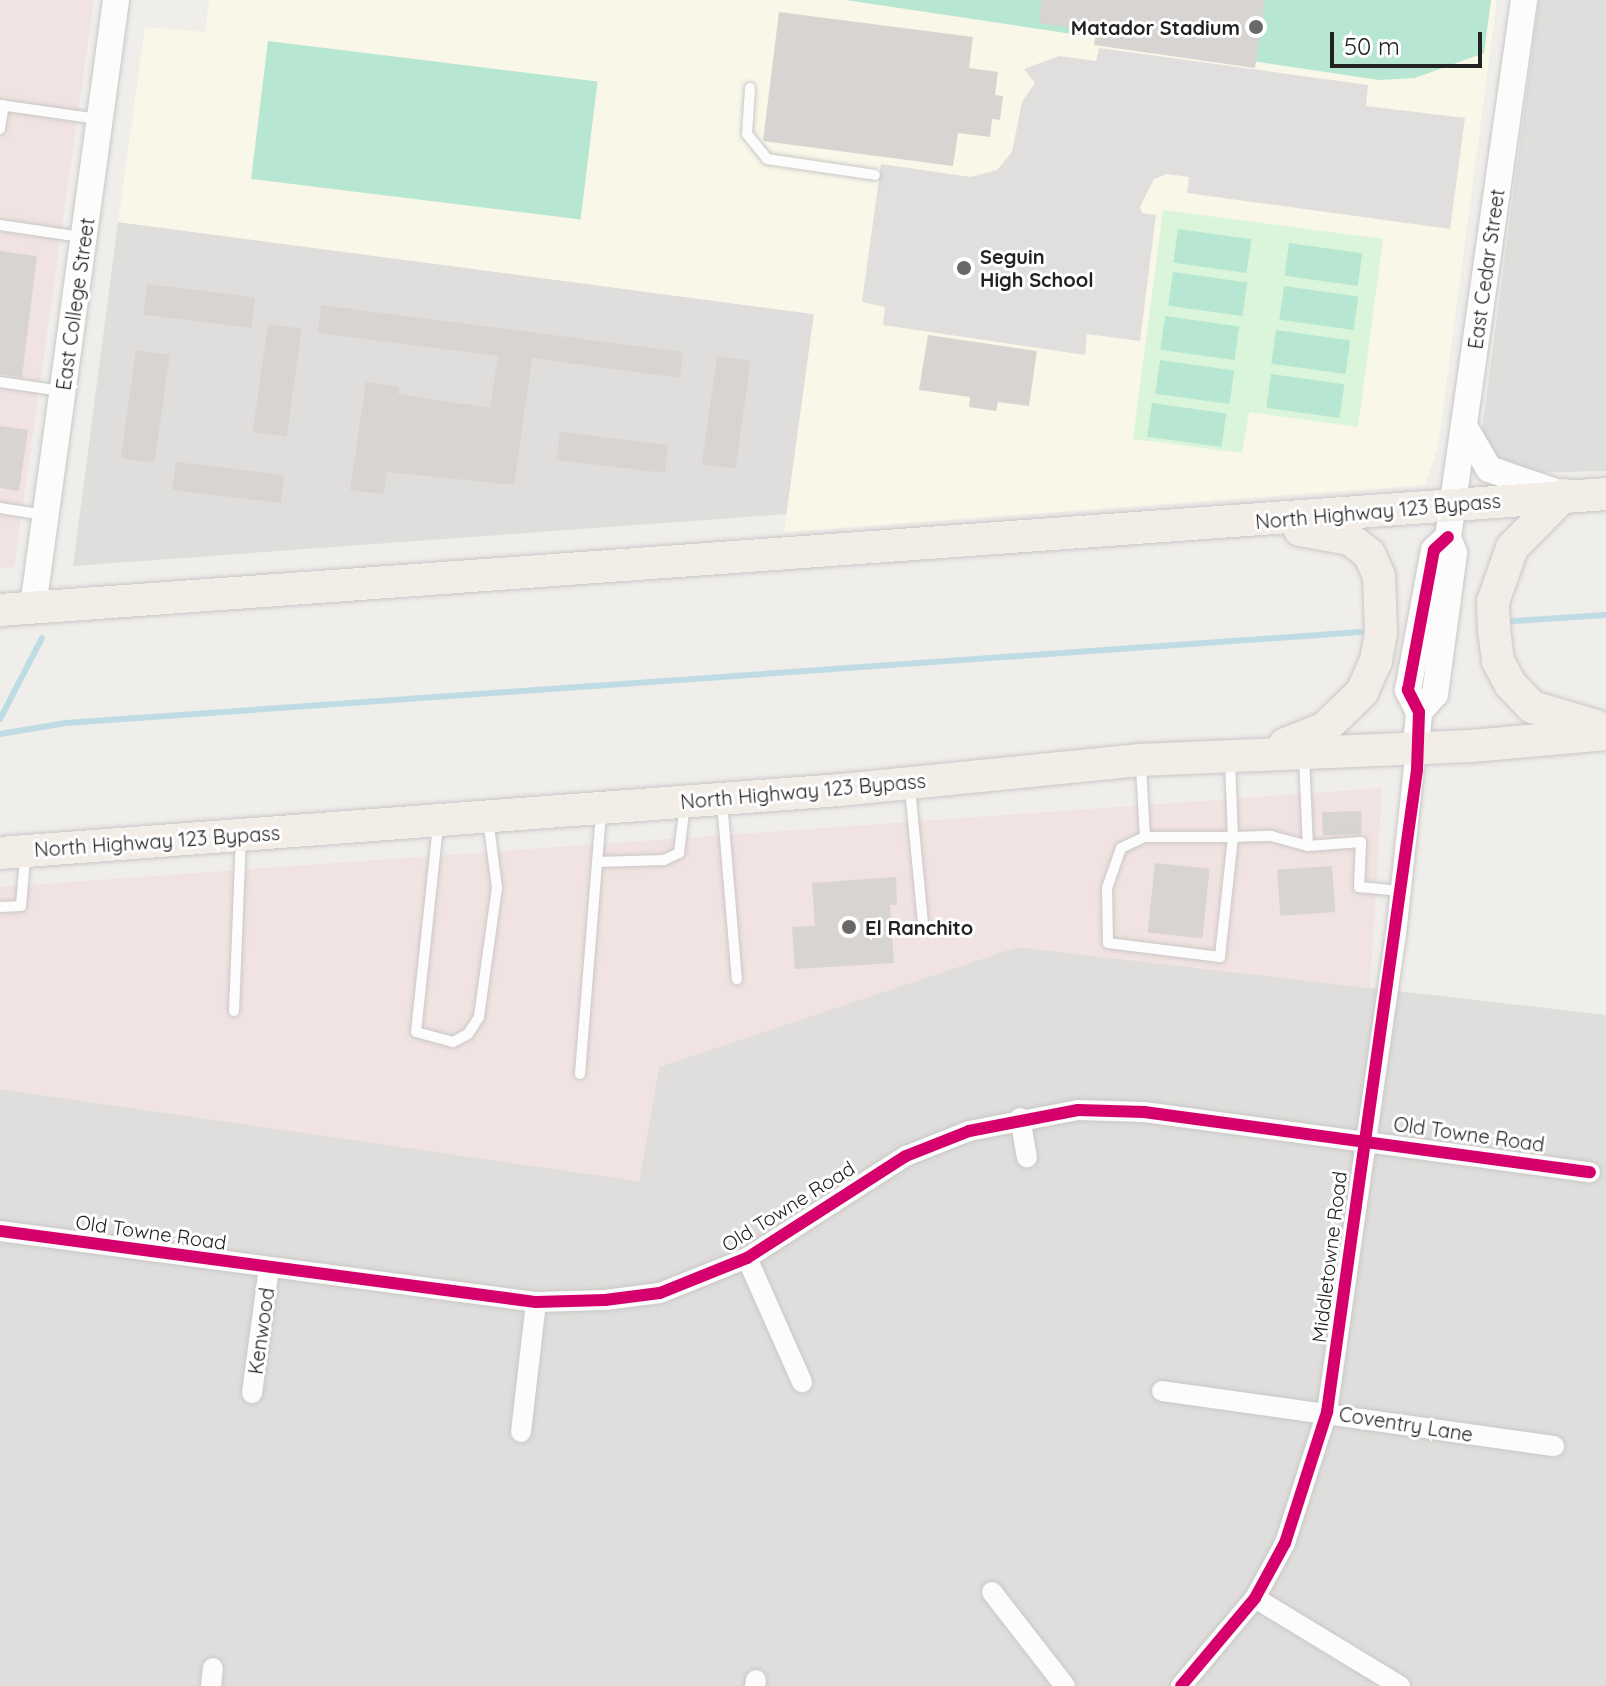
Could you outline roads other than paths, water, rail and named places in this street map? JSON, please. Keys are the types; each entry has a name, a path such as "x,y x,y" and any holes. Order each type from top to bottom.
{"main road":[{"name":"North Highway 123 Bypass","path":"0,610 1201,527 1564,495 1606,494"},
{"path":"1564,495 1512,548 1499,576 1493,602 1498,661 1532,707 1576,724 1606,727"},
{"path":"1201,527 1323,532 1350,539 1369,554 1379,576 1381,632 1376,661 1362,692 1325,728 1267,751"},
{"name":"North Highway 123 Bypass","path":"12,852 721,800 1140,760 1606,734"}],"street":[{"name":"East College Street","path":"33,607 116,0"},
{"name":"East Cedar Street","path":"1416,747 1419,712 1435,694 1454,553 1448,537 1524,0"},
{"path":"1464,426 1489,469 1564,495"},
{"name":"Middletowne Road","path":"1181,1686 1255,1598 1305,1490 1327,1412 1401,891 1416,747"},
{"name":"Old Towne Road","path":"0,1231 536,1302 660,1293 747,1258 906,1156 1020,1118 1078,1110 1144,1112 1590,1172"},
{"path":"1020,1118 1027,1157"},
{"path":"747,1258 802,1382"},
{"name":"Kenwood","path":"252,1393 269,1268"},
{"path":"521,1432 536,1302"},
{"name":"Coventry Lane","path":"1162,1391 1554,1446"},
{"path":"992,1592 1065,1686"},
{"path":"1255,1598 1400,1686"}],"lane":[{"path":"750,88 747,134 767,159 875,175"},
{"path":"0,129 2,105 100,119"},
{"path":"0,225 84,237"},
{"path":"0,382 63,391"},
{"path":"0,508 46,515"},
{"path":"1304,750 1308,846"},
{"path":"1229,754 1233,837 1220,957 1108,943 1107,888 1121,848 1145,837 1233,837 1271,836 1308,846 1361,842 1359,887 1401,891"},
{"path":"1140,760 1145,837"},
{"path":"910,782 923,924"},
{"path":"721,800 737,979"},
{"path":"597,862 664,860 679,853 685,802"},
{"path":"580,1074 601,809"},
{"path":"439,820 416,1032 453,1042 468,1034 479,1017 497,888 487,817"},
{"path":"234,1011 241,835"},
{"path":"0,907 21,906 12,852"}],"waterway":[{"path":"1513,621 1606,615"},
{"path":"0,734 66,723 1361,632"},
{"path":"0,719 42,638"}],"place":[{"name":"Matador Stadium","path":"1256,27"},
{"name":"Seguin High School","path":"964,268"},
{"name":"El Ranchito","path":"849,927"}]}
